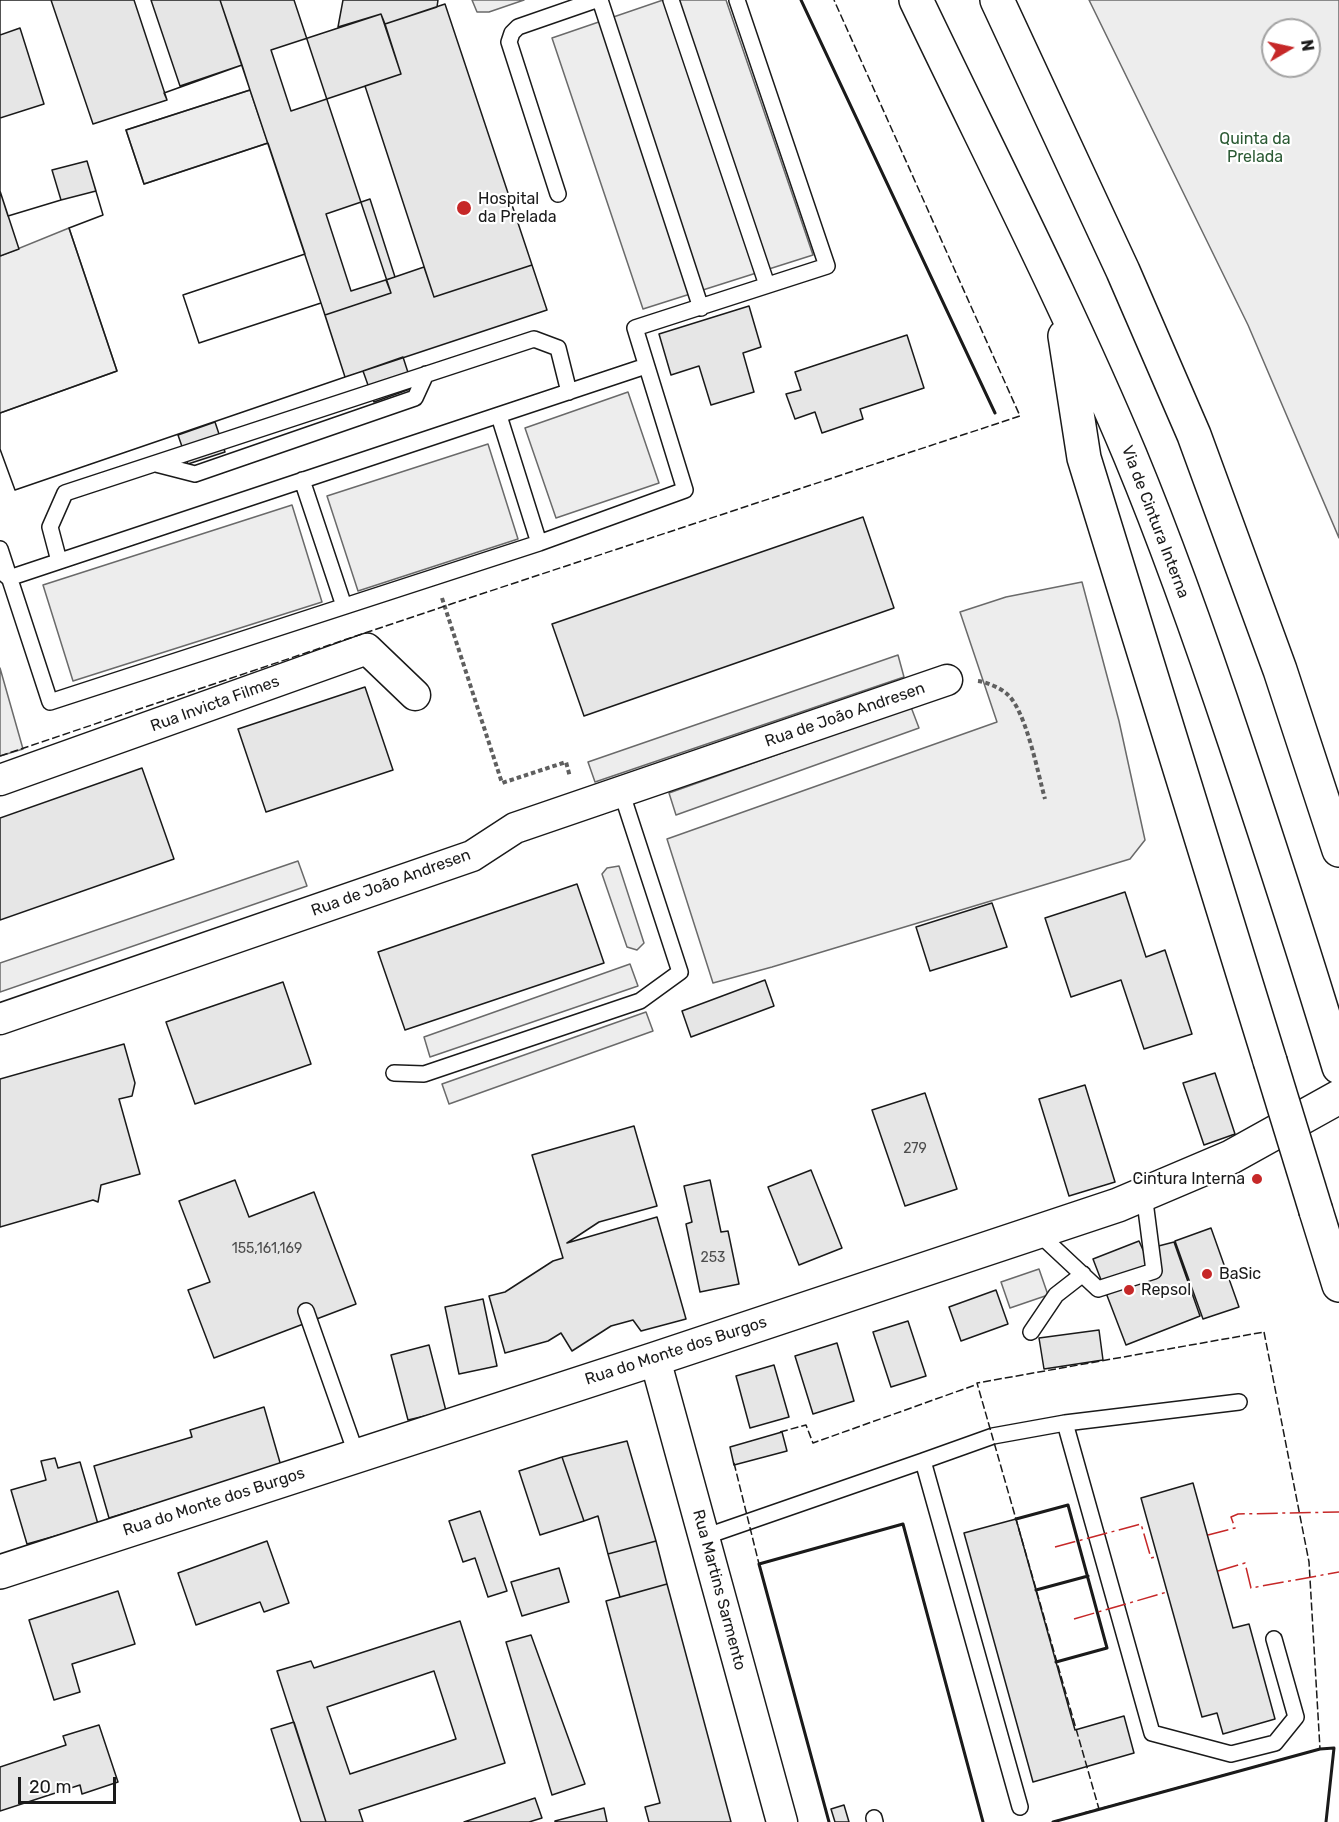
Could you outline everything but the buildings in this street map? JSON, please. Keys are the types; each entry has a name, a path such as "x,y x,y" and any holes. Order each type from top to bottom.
{"main road":[{"name":"Via de Cintura Interna","path":"916,0 1058,293 1130,455 1174,567 1216,686 1285,890 1339,1067"},
{"path":"997,0 1123,272 1194,435 1280,670 1339,850"},
{"path":"1058,293 1084,458 1339,1285"},
{"name":"Rua do Monte dos Burgos","path":"0,1572 655,1359 1118,1205 1231,1157 1339,1097"}],"street":[{"name":"Rua Invicta Filmes","path":"0,780 368,649 415,695"},
{"name":"Rua de João Andresen","path":"0,1019 472,856 515,828 579,805 947,680"},
{"name":"Rua Martins Sarmento","path":"655,1359 782,1822"}],"lane":[{"path":"558,194 509,42 512,33 518,27 598,0 701,308"},
{"path":"671,0 767,285"},
{"path":"0,549 5,574 50,702 539,543 685,490 635,328 827,266 737,0"},
{"path":"59,561 50,527 65,493 534,339 558,348 569,392"},
{"path":"5,574 59,561 646,366"},
{"path":"154,464 195,474 415,398 426,374"},
{"path":"499,416 539,543"},
{"path":"302,480 344,606"},
{"path":"394,1073 424,1074 640,1001 680,972 621,791"},
{"path":"1037,1232 1098,1288 1154,1271 1144,1194"},
{"path":"1031,1332 1056,1295 1083,1274"},
{"path":"306,1311 357,1456"},
{"path":"704,1537 993,1436 1065,1423 1239,1402"},
{"path":"1065,1423 1152,1733 1231,1754 1275,1743 1296,1717 1274,1639"},
{"path":"922,1461 1020,1807"}],"path":[{"path":"436,577 502,783 566,762 579,805"},
{"path":"947,680 983,681 1008,694 1022,718 1045,799"}],"shaded area":[{"path":"472,0 524,0 489,12 477,12"},
{"path":"663,0 726,0 813,255 643,309 552,38"},
{"name":"Quinta da Prelada","path":"1089,0 1339,0 1339,538 1248,325"},
{"path":"250,90 268,143 144,184 126,130"},
{"path":"69,228 117,371 0,413 0,256"},
{"path":"628,392 659,483 556,518 525,428"},
{"path":"488,444 518,539 358,591 327,496"},
{"path":"292,505 322,602 73,681 43,585"},
{"path":"1082,582 1119,721 1145,840 1130,859 713,983 667,839 997,722 960,612 1006,597"},
{"path":"898,655 904,677 595,782 588,762"},
{"path":"0,668 23,749 0,756"},
{"path":"911,707 919,728 676,815 669,793"},
{"path":"298,861 307,886 0,992 0,963"},
{"path":"619,866 644,943 637,950 627,947 602,874 607,868"},
{"path":"630,964 638,986 430,1057 424,1037"},
{"path":"646,1012 653,1031 449,1104 442,1084"},
{"path":"1039,1269 1048,1295 1010,1308 1001,1282"}],"fence":[{"path":"0,756 1020,416 834,0"},
{"path":"1264,1332 1309,1562 1320,1749 1099,1809 977,1383 1264,1332"},
{"path":"780,1432 806,1425 813,1443 978,1384"},
{"path":"734,1463 759,1564 903,1524 983,1822"},
{"path":"1053,1822 1098,1809"}],"wall":[{"path":"801,0 995,413"},
{"path":"1016,1519 1068,1505 1107,1648 1056,1662"},
{"path":"829,1822 759,1564 903,1524 983,1822"},
{"path":"1036,1590 1088,1576"},
{"path":"1053,1822 1320,1749 1334,1748 1326,1822"}],"power":[{"path":"1208,1535 1235,1528 1231,1517 1238,1514 1339,1512"},
{"path":"1055,1547 1141,1524 1151,1558 1158,1556"},
{"path":"1218,1571 1245,1563 1251,1588 1339,1572"},
{"path":"1074,1619 1167,1592"}],"place":[{"name":"Hospital da Prelada","path":"464,208"},
{"name":"Cintura Interna","path":"1257,1179"},
{"name":"BaSic","path":"1207,1274"},
{"name":"Repsol","path":"1129,1290"}]}
